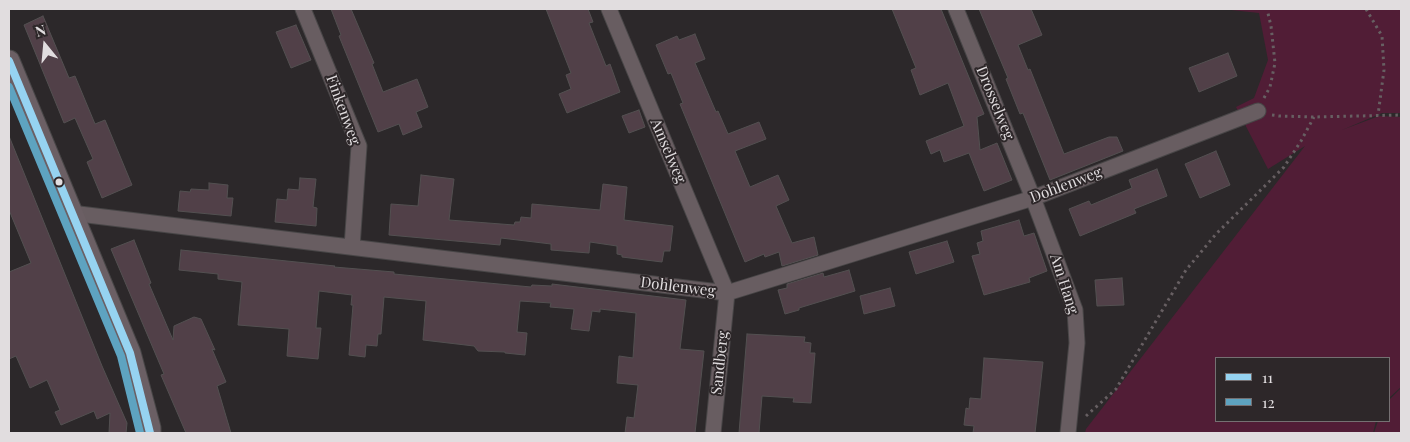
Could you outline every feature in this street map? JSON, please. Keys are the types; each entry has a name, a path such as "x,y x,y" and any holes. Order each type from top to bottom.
{"street":[{"name":"Finkenweg","path":"303,9 359,146 352,246"},
{"name":"Amselweg","path":"609,9 727,293"},
{"name":"Drosselweg","path":"956,9 1033,198"},
{"path":"9,61 130,353 150,433"},
{"name":"Dohlenweg","path":"71,214 352,246 727,293 1033,198 1258,111"},
{"name":"Am Hang","path":"1033,198 1075,310 1077,343 1068,430"},
{"name":"Sandberg","path":"713,433 727,293"}],"path":[{"path":"1267,9 1275,63 1270,87 1258,111 1279,116 1314,117 1401,115"},
{"path":"1366,9 1382,36 1384,70 1378,115"},
{"path":"1068,430 1116,389 1186,270 1216,234 1284,167 1301,142 1314,117"}],"shaded area":[{"path":"1222,9 1401,9 1401,113 1382,113 1342,130 1379,116 1401,117 1401,387 1390,397 1390,357 1215,357 1215,422 1376,422 1373,433 1085,433 1086,429 1305,146 1268,169 1236,107 1254,98 1268,60 1259,13"},
{"path":"1401,388 1401,433 1374,433 1378,422 1390,422 1390,399"}],"building":[{"path":"331,9 351,9 374,63 372,64 383,92 417,79 428,107 416,112 422,127 403,135 399,124 378,132 339,36 341,35"},
{"path":"546,9 588,9 593,22 589,23 606,66 610,64 620,92 567,113 559,94 571,89 566,75 571,73"},
{"path":"892,9 941,9 984,114 977,117 980,150 997,143 1012,180 984,191 969,153 944,162 940,150 931,154 926,141 964,126 948,83 920,95 911,70 916,68"},
{"path":"979,9 1031,9 1042,35 1018,45 1028,70 1030,69 1064,154 1109,137 1117,137 1123,151 1050,180 1023,113 1020,114 1006,79 1008,78"},
{"path":"43,16 69,78 75,76 95,124 105,120 132,185 102,198 87,162 93,159 75,118 64,123 24,25"},
{"path":"296,25 311,60 291,68 276,32"},
{"path":"695,34 705,59 695,63 716,112 718,111 728,134 759,122 766,139 735,151 750,187 778,175 789,200 776,206 792,243 814,237 818,255 782,266 779,252 765,257 764,254 745,262 680,104 683,103 671,73 668,74 656,45 677,36 679,40"},
{"path":"1228,53 1237,76 1199,92 1189,68"},
{"path":"639,110 645,127 629,133 622,116"},
{"path":"9,136 127,423 126,433 109,433 110,413 97,419 94,411 61,425 55,412 60,410 47,380 30,388 16,356 9,359 9,272 31,263 9,210"},
{"path":"1216,151 1230,185 1200,198 1185,164"},
{"path":"1157,169 1167,196 1134,209 1136,213 1080,236 1069,209 1089,201 1091,205 1132,188 1129,180"},
{"path":"421,175 454,179 449,220 514,225 515,222 520,222 521,217 531,218 532,204 600,210 603,184 627,187 624,220 673,226 670,251 664,251 662,262 622,257 622,255 617,254 617,246 590,242 589,253 551,250 551,244 501,238 500,245 389,235 391,204 418,206"},
{"path":"300,178 316,179 313,207 317,208 316,226 275,222 277,199 287,200 288,189 299,190"},
{"path":"209,183 228,185 227,198 233,198 231,216 178,211 180,191 190,192 191,189 209,190"},
{"path":"1019,220 1024,236 1034,233 1047,271 1029,278 1030,282 984,295 972,256 980,254 977,243 983,241 981,231"},
{"path":"134,240 151,283 149,284 173,340 174,326 194,317 201,319 215,350 212,349 226,382 217,386 231,433 186,433 161,375 164,374 111,249"},
{"path":"947,241 954,262 916,274 909,252"},
{"path":"181,250 394,272 394,274 531,287 532,285 552,286 552,284 686,300 680,349 704,351 695,433 625,433 627,417 634,418 638,385 617,383 619,356 633,358 636,313 600,309 600,312 592,311 589,331 571,329 574,309 550,307 551,303 520,301 517,332 527,333 525,355 478,351 474,346 423,340 426,301 384,297 381,334 378,334 377,346 366,345 365,357 349,355 352,295 319,291 316,328 321,328 318,359 287,356 289,329 238,325 242,282 218,279 218,274 179,270"},
{"path":"849,270 855,291 785,314 778,290 787,288 787,284 823,273 824,277"},
{"path":"1122,278 1124,305 1097,306 1095,280"},
{"path":"890,288 895,306 864,314 860,296"},
{"path":"747,334 805,337 804,342 811,343 810,353 815,353 811,403 793,402 794,398 762,396 759,433 739,433"},
{"path":"984,358 1043,362 1035,433 973,433 974,426 964,425 966,408 969,409 970,398 981,399"}],"transit line":[{"name":"11","path":"9,61 130,353 150,433"},
{"name":"12","path":"9,87 121,356 140,433"}]}
